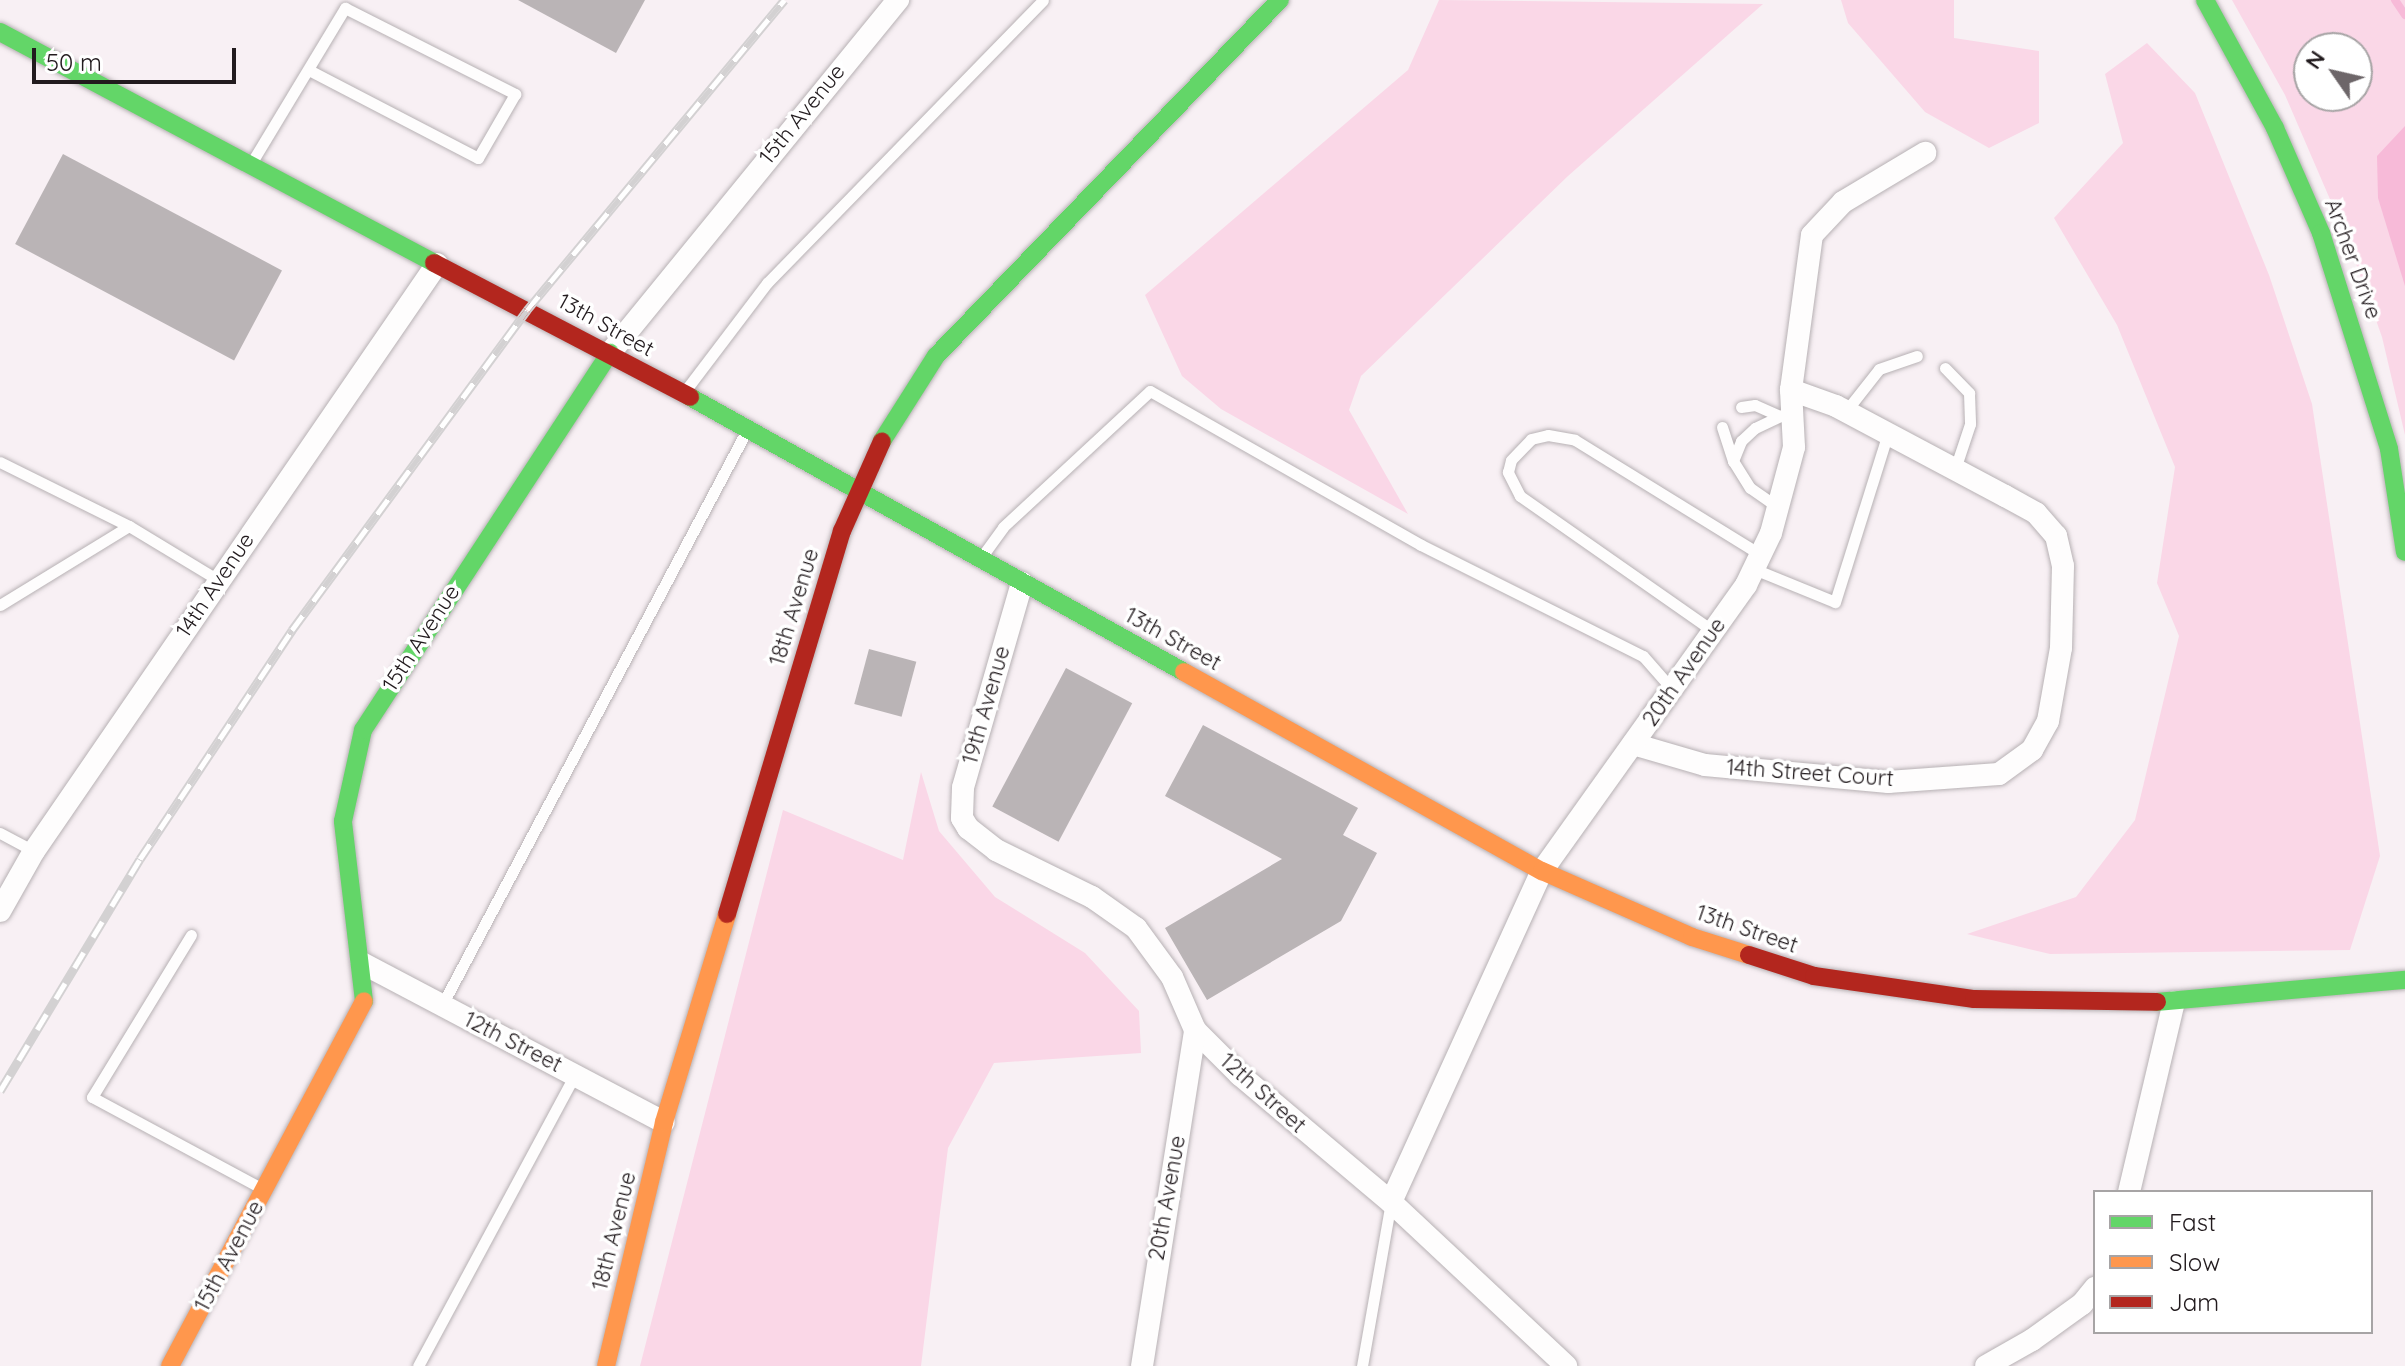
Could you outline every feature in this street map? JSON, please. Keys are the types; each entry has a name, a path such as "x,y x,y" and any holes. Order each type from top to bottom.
{"street":[{"name":"15th Avenue","path":"170,1366 364,1001 362,963 343,821 363,730 610,353 898,0"},
{"name":"18th Avenue","path":"606,1366 664,1122 858,489 890,422 936,356 1280,0"},
{"name":"Archer Drive","path":"2205,0 2275,128 2321,233 2389,449 2405,552"},
{"name":"13th Street","path":"0,32 249,168 610,353 1542,871 1692,937 1814,976 1974,999 2174,1002 2405,980"},
{"name":"20th Avenue","path":"1391,1202 1542,871 1713,631 1757,562 1780,508 1794,447 1787,405 1812,235 1843,202 1925,153"},
{"name":"14th Avenue","path":"0,911 34,851 437,264"},
{"name":"14th Street Court","path":"1633,744 1705,765 1888,782 1999,774 2021,762 2048,721 2057,683 2063,566 2056,536 2036,513 1846,411 1787,405"},
{"name":"19th Avenue","path":"968,828 962,818 963,788 1022,583"},
{"name":"12th Street","path":"968,828 996,850 1092,897 1136,928 1172,977 1195,1030 1240,1075 1391,1202 1566,1366"},
{"name":"12th Street","path":"362,963 664,1122"},
{"path":"2129,1190 2174,1002"},
{"name":"20th Avenue","path":"1142,1366 1195,1030"},
{"path":"1986,1366 2032,1340 2082,1304 2093,1290"}],"lane":[{"path":"682,395 767,283 1043,0"},
{"path":"249,168 345,8 515,94 478,158 309,70"},
{"path":"1846,411 1879,369 1917,356"},
{"path":"1945,368 1969,393 1970,424 1955,469"},
{"path":"981,559 1003,527 1150,391 1407,538 1643,656 1672,689"},
{"path":"1741,407 1787,405"},
{"path":"1733,461 1741,441 1787,405"},
{"path":"1722,427 1733,461 1750,488 1780,508"},
{"path":"442,1005 747,429"},
{"path":"1713,631 1520,496 1508,472 1511,460 1531,439 1548,435 1575,440 1757,562 1835,602 1888,433"},
{"path":"0,462 129,526 218,580"},
{"path":"0,605 129,526"},
{"path":"0,833 34,851"},
{"path":"191,935 92,1097 265,1190"},
{"path":"418,1366 575,1074"},
{"path":"1362,1366 1391,1202"}],"shaded area":[{"path":"1439,0 1763,4 1568,176 1361,376 1349,410 1408,514 1221,409 1182,376 1145,295 1408,70"},
{"path":"1841,0 1954,0 1954,38 2039,51 2039,123 1989,148 1925,112 1848,23"},
{"path":"2232,0 2405,0 2405,435 2382,337 2348,241 2285,95"},
{"path":"2147,43 2195,93 2269,275 2312,404 2380,856 2350,950 2050,954 1967,934 2076,897 2135,820 2179,636 2157,583 2175,467 2117,325 2054,218 2123,143 2105,74"},
{"path":"2405,126 2405,286 2378,198 2377,156"},
{"path":"921,772 939,831 995,897 1085,953 1139,1011 1141,1053 994,1063 948,1148 921,1366 640,1366 783,810 903,860"}],"building":[{"path":"518,0 645,0 616,53"},
{"path":"63,154 282,270 234,360 15,244"},
{"path":"869,649 916,662 902,717 854,704"},
{"path":"1066,668 1132,703 1059,842 992,807"},
{"path":"1203,725 1358,808 1343,835 1377,853 1341,921 1207,1000 1165,928 1282,859 1165,796"}],"waterway":[{"path":"2395,0 2405,15"}],"railway":[{"path":"0,1091 140,859 292,630 527,310 784,0"}],"traffic: fast":[{"path":"882,441 936,356 1280,0"},
{"path":"2205,0 2275,128 2321,233 2389,449 2405,552"},
{"path":"0,32 434,263"},
{"path":"364,1001 343,821 363,730 610,353"},
{"path":"690,397 1184,672"},
{"path":"2157,1002 2405,980"}],"traffic: slow":[{"path":"1184,672 1542,871 1692,937 1749,955"},
{"path":"606,1366 664,1122 727,914"},
{"path":"170,1366 364,1001"}],"traffic: jam":[{"path":"434,263 690,397"},
{"path":"727,914 842,531 882,441"},
{"path":"1749,955 1814,976 1974,999 2157,1002"}]}
